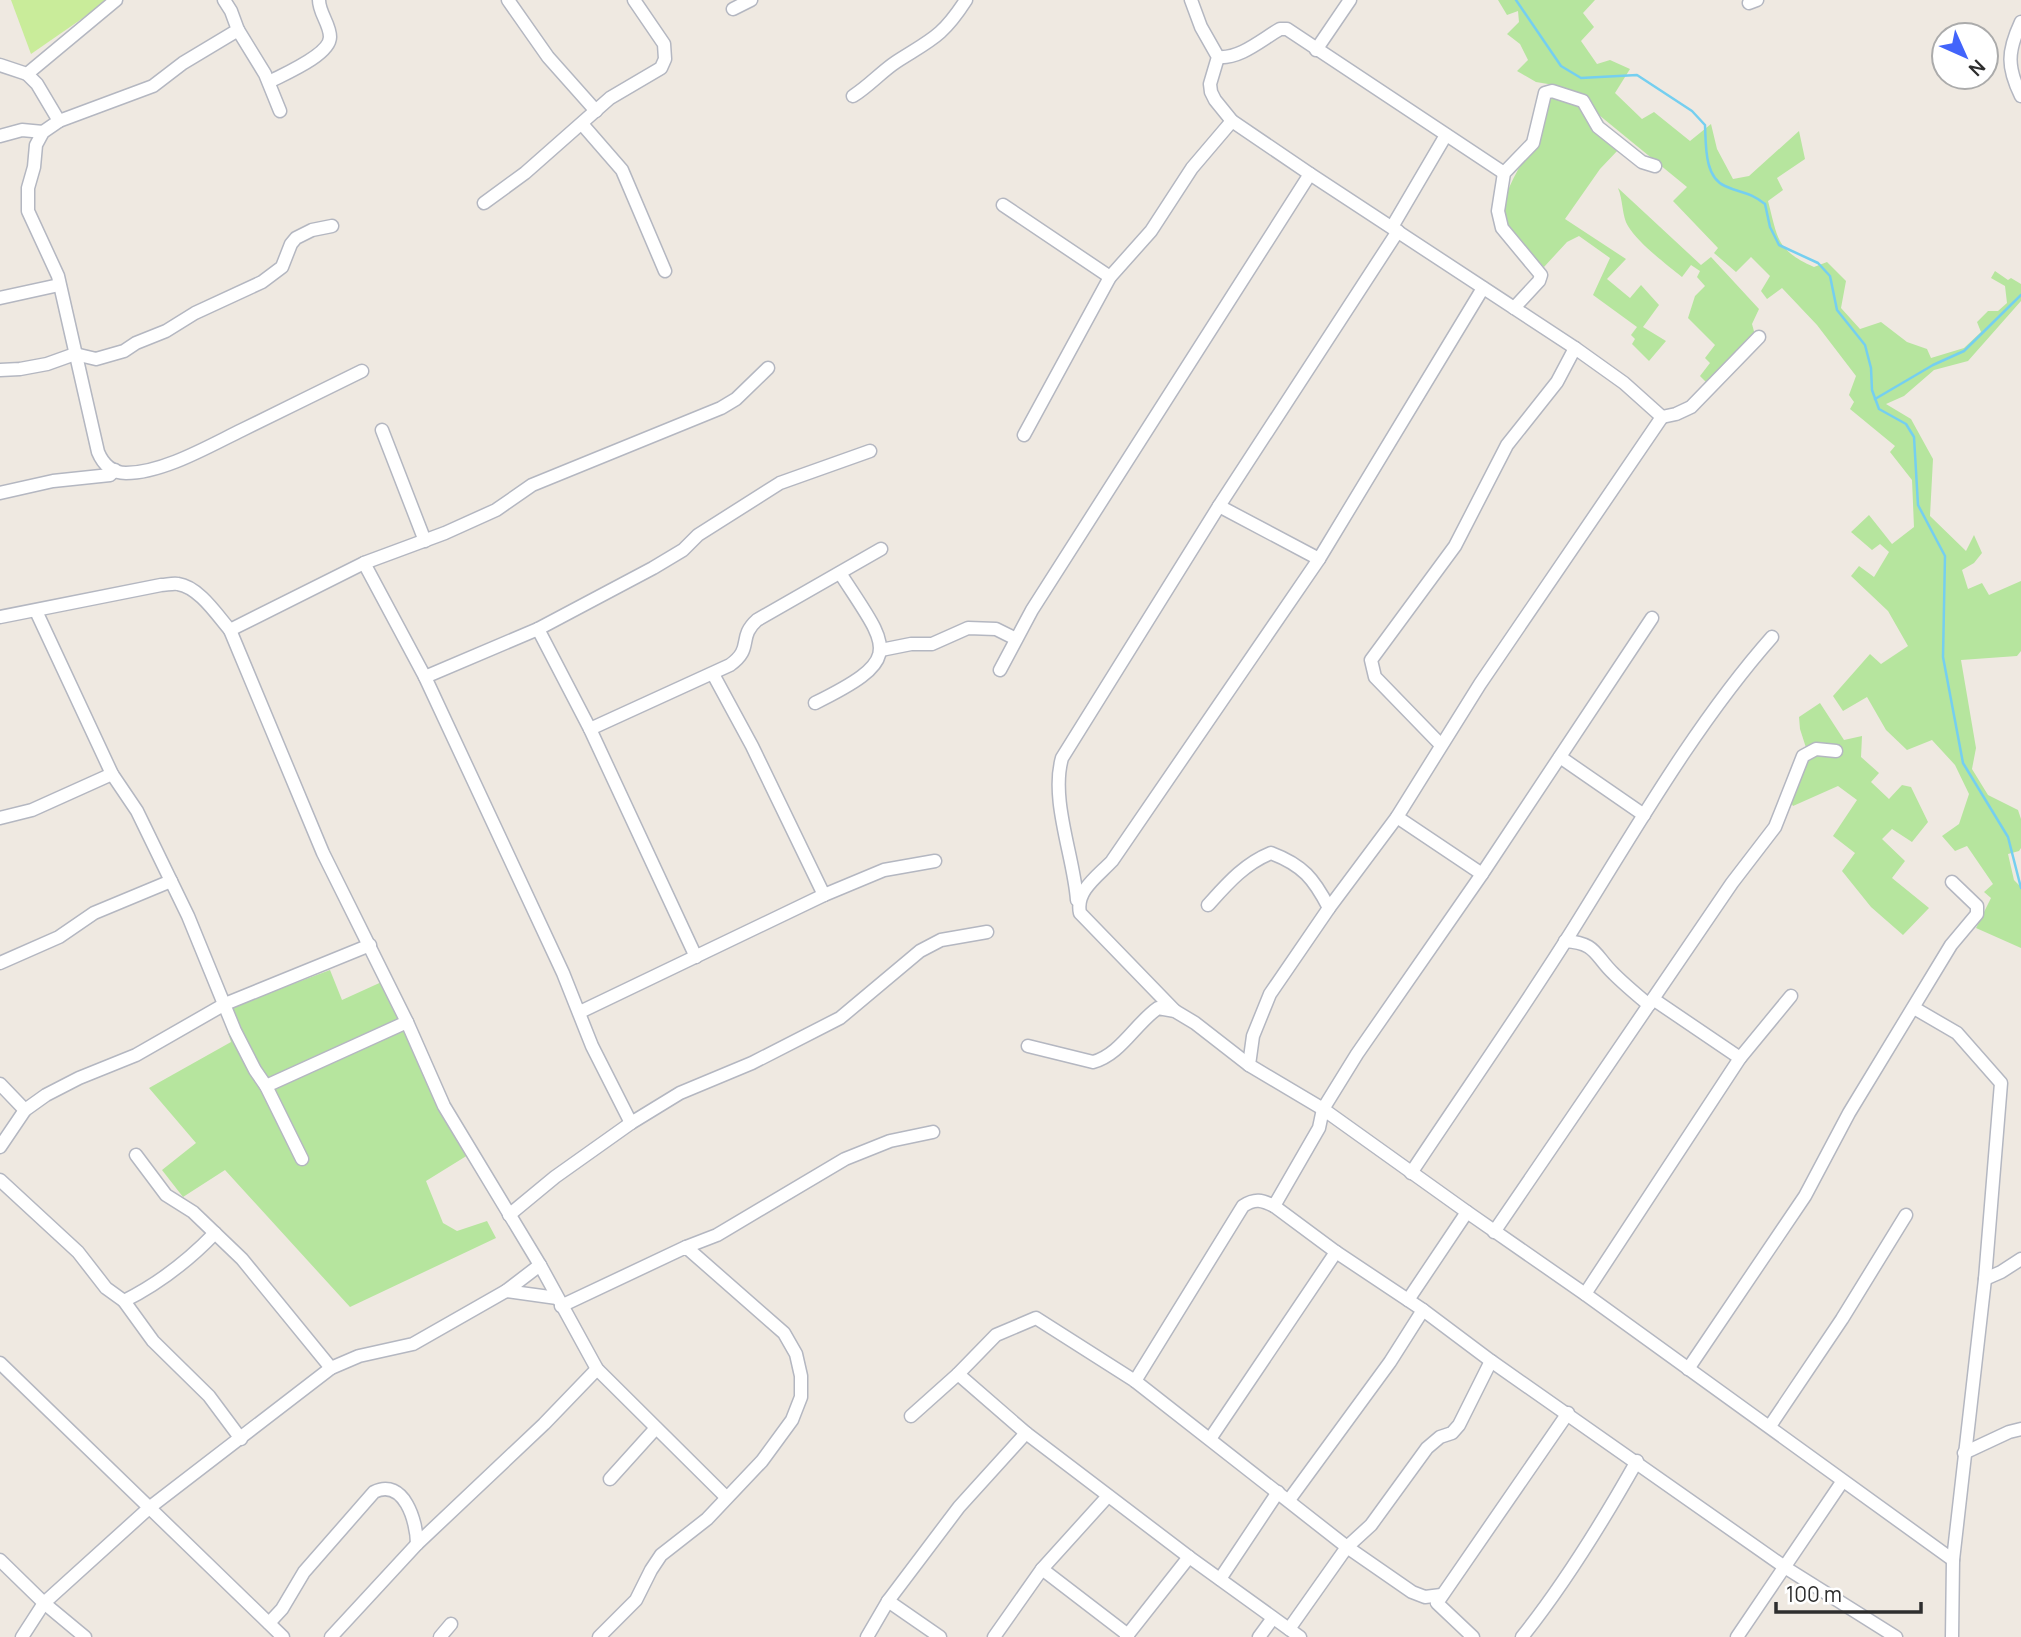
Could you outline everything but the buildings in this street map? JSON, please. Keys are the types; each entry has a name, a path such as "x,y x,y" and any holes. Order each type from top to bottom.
{"street":[{"path":"27,74 116,0"},
{"path":"224,0 238,30 269,82 280,111"},
{"path":"269,82 318,56 328,44 330,37 319,0"},
{"path":"508,0 548,57 596,111"},
{"path":"484,203 525,173 626,87 661,68 665,59 664,44 634,0"},
{"path":"733,9 751,0"},
{"path":"853,96 894,63 936,38 952,22 966,0"},
{"path":"1191,0 1201,27 1218,57 1210,84 1211,92 1232,121 1575,348 1624,383 1662,417"},
{"path":"1316,50 1350,0"},
{"path":"2021,22 2014,37 2009,63 2021,96"},
{"path":"1218,57 1231,57 1283,29 1290,30 1316,50 1504,173"},
{"path":"238,30 183,63 153,86 59,121 43,132 36,145 28,188 28,211 58,276 98,452 102,461 115,470 127,473 144,470 197,452 362,371"},
{"path":"0,65 27,74 37,84 59,121"},
{"path":"1514,308 1539,281 1541,275 1500,224 1498,211 1504,173 1533,143 1544,94 1552,91 1583,102 1598,127 1642,162 1655,166"},
{"path":"1024,435 1110,277 1151,231 1192,168 1232,121"},
{"path":"582,124 622,170 665,271"},
{"path":"0,136 22,130 43,132"},
{"path":"1446,135 1395,229 1062,758 1060,796 1080,913 1175,1011 1249,1065 1323,1109 1466,1213 1770,1426 1842,1482 1953,1560"},
{"path":"1000,670 1039,598 1310,174"},
{"path":"1003,205 1110,277"},
{"path":"0,369 20,369 47,364 75,354 96,359 114,355 262,282 282,267 296,238 312,230 332,226"},
{"path":"0,298 59,285"},
{"path":"1077,902 1084,890 1112,861 1319,559 1483,288"},
{"path":"1249,1065 1253,1036 1270,994 1329,908 1397,817 1480,684 1662,417 1691,407 1759,337"},
{"path":"1441,746 1375,677 1371,660 1455,546 1507,445 1557,382 1575,348"},
{"path":"229,630 364,563 425,541 496,510 532,485 721,408 736,399 768,368"},
{"path":"382,430 425,541"},
{"path":"425,677 538,629 683,550 698,536 780,483 870,451"},
{"path":"0,493 52,481 110,475 115,470"},
{"path":"1219,506 1319,559"},
{"path":"590,729 713,674 741,657 748,628 757,620 881,550"},
{"path":"364,563 425,677 580,1012 592,1046 631,1123"},
{"path":"815,703 866,675 877,663 881,650 876,629 840,573"},
{"path":"0,617 161,585 179,584 190,588 200,597 229,630 323,853 407,1022 444,1106 540,1265 597,1368 726,1497"},
{"path":"36,611 112,774 137,811 171,881 255,1070 266,1086 302,1159"},
{"path":"1274,1206 1319,1128 1323,1109 1357,1054 1482,874 1652,618"},
{"path":"881,650 932,644 968,628 996,629 1016,639"},
{"path":"538,629 590,729 696,957"},
{"path":"1411,1173 1738,675 1772,637"},
{"path":"713,674 752,746 824,895"},
{"path":"1494,1232 1732,883 1775,827 1803,756 1816,750 1836,751"},
{"path":"1560,757 1644,815"},
{"path":"0,818 32,810 112,774"},
{"path":"1397,817 1482,874"},
{"path":"1208,905 1237,873 1271,853 1288,859 1304,870 1318,887 1329,908"},
{"path":"580,1012 824,895 884,870 935,861"},
{"path":"0,963 43,946 94,913 171,881"},
{"path":"1688,1369 1805,1196 1849,1112 1951,945 1977,914 1977,906 1952,883"},
{"path":"509,1215 555,1177 631,1123 680,1093 752,1063 840,1018 920,951 941,940 987,932"},
{"path":"1565,941 1581,942 1596,950 1614,974 1651,1002 1740,1058"},
{"path":"0,1147 25,1110 62,1087 136,1055 225,1004 369,945"},
{"path":"1585,1294 1740,1058 1791,996"},
{"path":"1028,1046 1093,1062 1111,1055 1147,1016 1158,1008 1175,1011"},
{"path":"1914,1008 1957,1033 2001,1083 1984,1279 1953,1560 1952,1637"},
{"path":"266,1086 407,1022"},
{"path":"0,1084 25,1110"},
{"path":"506,1291 559,1302 717,1235 845,1159 890,1141 933,1132"},
{"path":"136,1155 166,1195 193,1212 242,1259 331,1368"},
{"path":"0,1180 78,1252 106,1288 124,1301 153,1341 209,1396 241,1439"},
{"path":"1135,1381 1243,1206 1253,1200 1262,1200 1423,1310 1491,1361 1786,1568 1896,1637"},
{"path":"1408,1300 1466,1213"},
{"path":"1770,1426 1842,1320 1906,1215"},
{"path":"124,1301 154,1284 198,1250 215,1233"},
{"path":"599,1637 636,1600 661,1555 707,1519 762,1461 792,1420 801,1397 802,1376 796,1354 785,1333 686,1247"},
{"path":"1210,1439 1336,1252"},
{"path":"1984,1279 2021,1259"},
{"path":"22,1637 44,1603 149,1508 331,1368 359,1356 413,1344 506,1291 540,1265"},
{"path":"1289,1500 1390,1362 1423,1310"},
{"path":"911,1416 996,1335 1036,1318 1135,1381 1347,1547 1412,1592 1425,1597 1441,1595"},
{"path":"958,1374 1026,1433 1294,1633 1347,1547 1371,1525 1427,1448 1440,1437 1452,1433 1459,1425 1491,1361"},
{"path":"0,1363 283,1637"},
{"path":"331,1637 417,1544 544,1424 597,1368"},
{"path":"1473,1637 1437,1603 1568,1413"},
{"path":"610,1479 656,1428"},
{"path":"1964,1453 2021,1429"},
{"path":"867,1637 888,1601 959,1507 1026,1433"},
{"path":"1522,1637 1555,1596 1595,1535 1637,1461"},
{"path":"1737,1637 1842,1482"},
{"path":"269,1623 282,1609 304,1572 374,1492 382,1488 391,1489 405,1502 415,1521 417,1544"},
{"path":"1220,1579 1278,1492"},
{"path":"994,1637 1042,1569 1108,1496"},
{"path":"1042,1569 1127,1636 1189,1557"},
{"path":"0,1560 44,1603 85,1637"},
{"path":"888,1601 940,1637"},
{"path":"1259,1637 1273,1618"},
{"path":"440,1637 451,1624"}],"green space":[{"path":"11,0 109,0 31,54"},
{"path":"1498,0 1595,0 1583,13 1594,27 1581,41 1597,64 1610,60 1630,69 1615,93 1642,119 1654,112 1690,141 1711,124 1717,149 1733,179 1749,176 1799,131 1805,159 1777,178 1783,190 1768,201 1774,225 1780,242 1792,255 1814,267 1827,262 1846,281 1841,308 1860,329 1881,322 1907,342 1927,349 1931,358 1964,348 1981,332 1977,322 1988,311 1998,311 2007,303 2005,286 1991,278 1995,271 2008,280 2011,278 2021,284 2021,301 1968,361 1934,370 1904,396 1886,404 1911,419 1933,459 1930,516 1966,551 1974,535 1982,553 1974,563 1962,570 1968,589 1982,583 1989,595 2021,581 2021,651 2017,656 1961,660 1976,748 1972,769 1988,795 2018,810 2021,819 2021,848 2008,854 2014,880 2021,887 2021,948 1976,928 1991,898 1984,892 1993,884 1967,846 1955,851 1942,836 1959,824 1969,794 1955,765 1932,740 1907,750 1886,730 1867,697 1843,711 1833,696 1870,654 1881,664 1908,646 1888,611 1851,576 1859,566 1874,577 1889,552 1880,544 1872,550 1851,532 1869,515 1892,544 1914,527 1912,480 1890,452 1895,446 1850,409 1854,402 1849,395 1856,376 1817,325 1782,288 1767,299 1761,291 1770,276 1751,257 1736,272 1714,253 1718,248 1673,201 1687,187 1599,115 1586,97 1554,85 1536,82 1517,71 1528,60 1520,44 1507,34 1519,22 1518,11 1507,15"},
{"path":"1553,95 1583,106 1619,149 1600,169 1565,219 1626,259 1607,279 1630,298 1641,285 1659,305 1643,327 1666,341 1649,361 1632,344 1635,339 1631,335 1637,327 1593,295 1610,258 1579,236 1567,242 1544,267 1517,241 1505,222 1503,212 1508,190 1542,129 1546,105"},
{"path":"1618,188 1701,265 1711,257 1759,309 1752,324 1755,335 1709,385 1700,376 1710,363 1705,358 1715,345 1688,318 1695,296 1705,286 1697,277 1700,271 1691,265 1682,277 1638,239 1626,222"},
{"path":"1820,703 1844,740 1862,736 1861,757 1879,773 1871,782 1889,799 1902,785 1911,787 1928,822 1912,842 1892,829 1882,839 1905,861 1892,878 1929,908 1903,935 1871,907 1842,871 1855,853 1833,836 1857,800 1838,786 1793,806 1790,801 1809,757 1799,717"},
{"path":"330,970 342,1000 386,980 468,1155 426,1181 443,1223 457,1231 487,1221 496,1238 350,1307 225,1170 183,1197 162,1170 196,1143 149,1088 231,1042 221,1011"}],"waterway":[{"path":"1516,0 1561,66 1581,78 1637,75 1692,111 1705,125 1710,168 1718,182 1765,204 1770,227 1779,245 1818,263 1830,276 1837,310 1865,345 1871,368 1872,390 1879,409 1906,424 1914,437 1918,505 1945,556 1943,657 1963,763 2008,837 2021,888"},
{"path":"1875,399 1933,365 1964,351 2021,295"}]}
